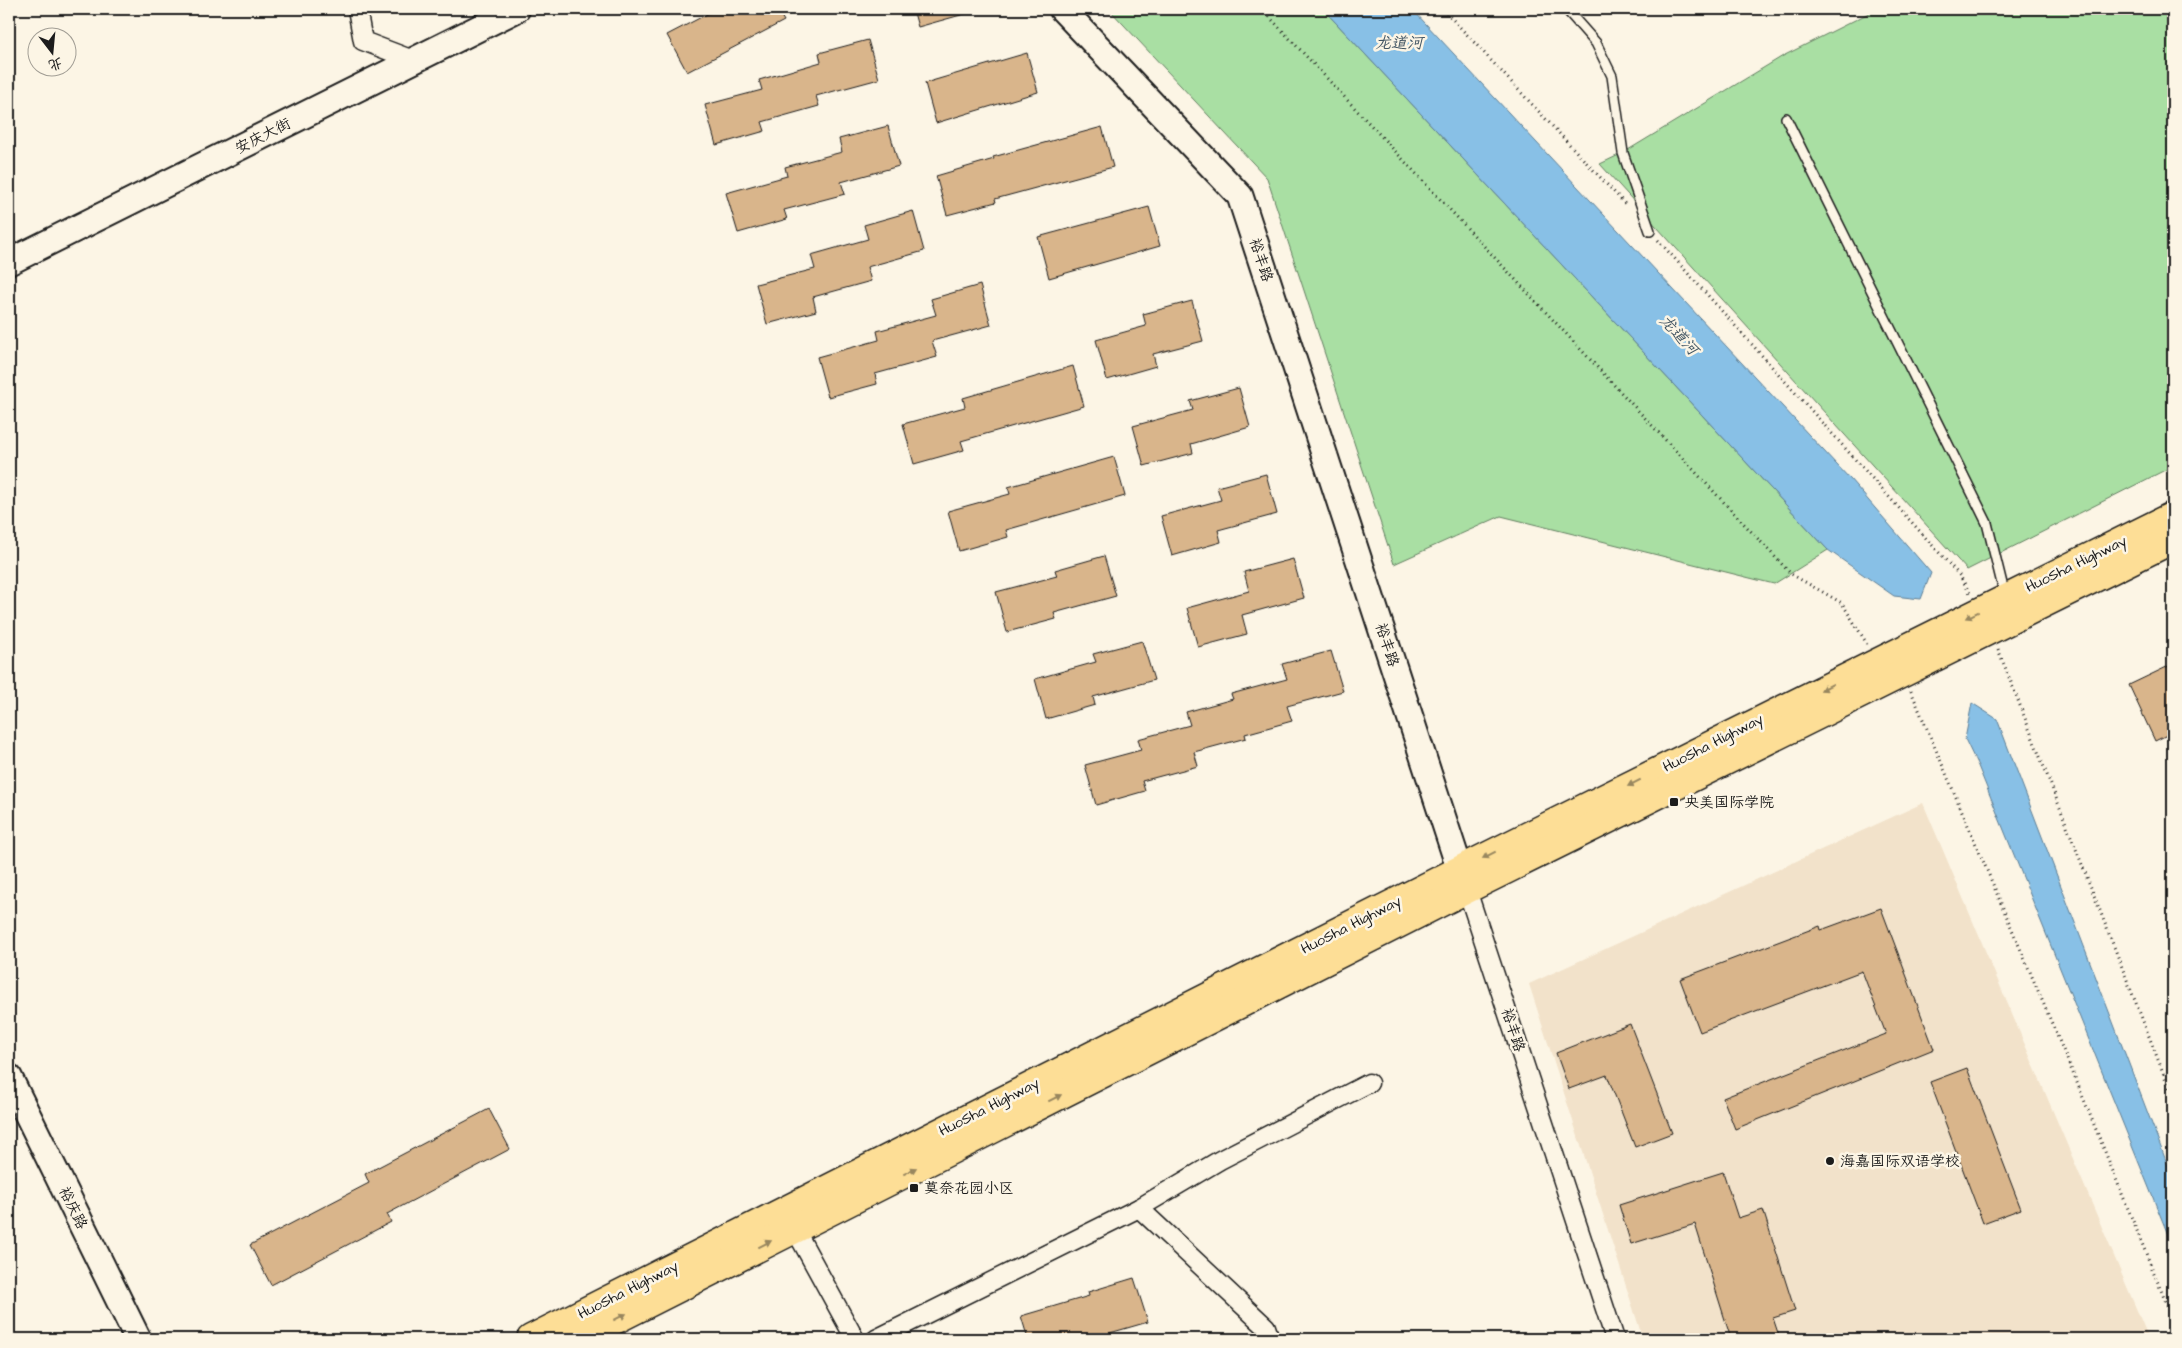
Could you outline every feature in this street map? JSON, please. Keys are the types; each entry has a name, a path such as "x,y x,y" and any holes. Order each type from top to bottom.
{"main road":[{"name":"HuoSha Highway","path":"1464,879 1904,673 1986,620 2005,599 2173,516"},
{"name":"HuoSha Highway","path":"532,1339 790,1220 1464,879 1878,661 1986,620 2173,539"},
{"name":"HuoSha Highway","path":"577,1339 790,1220"}],"street":[{"path":"357,9 363,41 413,60"},
{"name":"安庆大街","path":"9,262 517,9"},
{"name":"裕丰路","path":"1062,9 1240,196 1615,1339"},
{"name":"裕庆路","path":"9,1077 138,1339"},
{"path":"876,1339 1139,1208 1220,1160 1368,1083"},
{"path":"1139,1208 1266,1327 1270,1339"},
{"path":"790,1220 855,1339"}],"lane":[{"path":"1566,9 1596,43 1612,76 1623,153 1650,231"},
{"path":"1786,118 1987,523 2005,599"}],"path":[{"path":"1262,9 1791,574 1842,603 1878,661"},
{"path":"1443,9 1650,231 1960,576 1986,620 2173,1098"},
{"path":"1904,673 2078,1086 2173,1320"}],"shaded area":[{"name":"海嘉国际双语学校","path":"1923,803 2149,1339 1643,1339 1529,984"}],"green space":[{"path":"1109,9 1323,9 1828,550 1774,584 1501,516 1394,564 1267,178"},
{"path":"1877,9 2173,9 2173,466 1967,570 1600,164 1623,153 1783,56"}],"water":[{"name":"龙道河","path":"1323,9 1412,9 1850,479 1931,573 1921,599 1894,596 1828,550"},
{"path":"1972,703 1997,719 2173,1179 2173,1247 1978,766 1965,739"}],"building":[{"path":"717,9 777,9 784,21 687,72 667,35"},
{"path":"913,9 967,9 968,13 918,27"},
{"path":"868,40 879,79 816,96 819,106 762,122 765,131 716,145 705,105 762,90 759,80 821,62 819,53"},
{"path":"1027,53 1038,92 936,123 925,83"},
{"path":"888,126 899,166 841,182 845,194 784,210 787,219 738,233 726,193 787,176 785,167 842,152 839,139"},
{"path":"1102,127 1113,167 995,199 996,202 947,215 936,176 994,159 993,157"},
{"path":"1149,207 1160,246 1049,278 1038,237"},
{"path":"913,211 924,251 867,267 871,281 813,297 816,311 767,324 756,284 815,269 811,255 868,239 864,225"},
{"path":"980,285 991,325 932,341 937,357 875,374 877,384 828,397 817,357 879,340 877,331 936,315 931,299"},
{"path":"1192,301 1203,341 1153,354 1156,366 1107,380 1096,340 1146,326 1143,314"},
{"path":"1073,366 1084,406 961,441 964,450 914,464 903,424 965,407 963,398"},
{"path":"1239,388 1250,427 1191,444 1193,453 1144,466 1133,426 1193,410 1190,401"},
{"path":"1114,457 1125,496 1006,530 1008,537 959,551 948,511 1010,494 1008,487"},
{"path":"1266,474 1277,514 1218,530 1221,542 1172,556 1161,516 1221,500 1217,487"},
{"path":"1104,556 1116,596 1054,613 1056,619 1007,632 996,592 1057,576 1055,570"},
{"path":"1293,559 1304,598 1242,615 1247,634 1198,647 1187,608 1249,591 1244,572"},
{"path":"1142,641 1154,680 1093,697 1095,705 1046,719 1035,679 1096,662 1093,654"},
{"path":"1331,651 1343,691 1287,706 1292,721 1245,734 1246,738 1194,752 1198,766 1142,781 1145,791 1096,805 1085,765 1141,750 1138,739 1190,725 1186,712 1233,699 1231,694 1287,679 1282,664"},
{"path":"2173,664 2173,732 2155,741 2129,685"},
{"path":"1881,908 1934,1049 1735,1129 1723,1098 1886,1034 1862,971 1700,1032 1680,979 1820,926 1821,930"},
{"path":"1630,1024 1672,1133 1635,1147 1607,1075 1569,1089 1556,1053"},
{"path":"1967,1068 2021,1209 1983,1223 1930,1082"},
{"path":"489,1109 510,1149 387,1214 391,1222 271,1285 250,1245 369,1183 365,1174"},
{"path":"1723,1172 1738,1218 1763,1210 1795,1311 1773,1318 1780,1339 1731,1339 1695,1224 1631,1244 1619,1205"},
{"path":"1134,1278 1148,1322 1089,1339 1028,1339 1021,1316 1089,1296 1088,1292"}],"place":[{"name":"央美国际学院","path":"1674,802"},
{"name":"海嘉国际双语学校","path":"1830,1161"},
{"name":"莫奈花园小区","path":"914,1188"}]}
